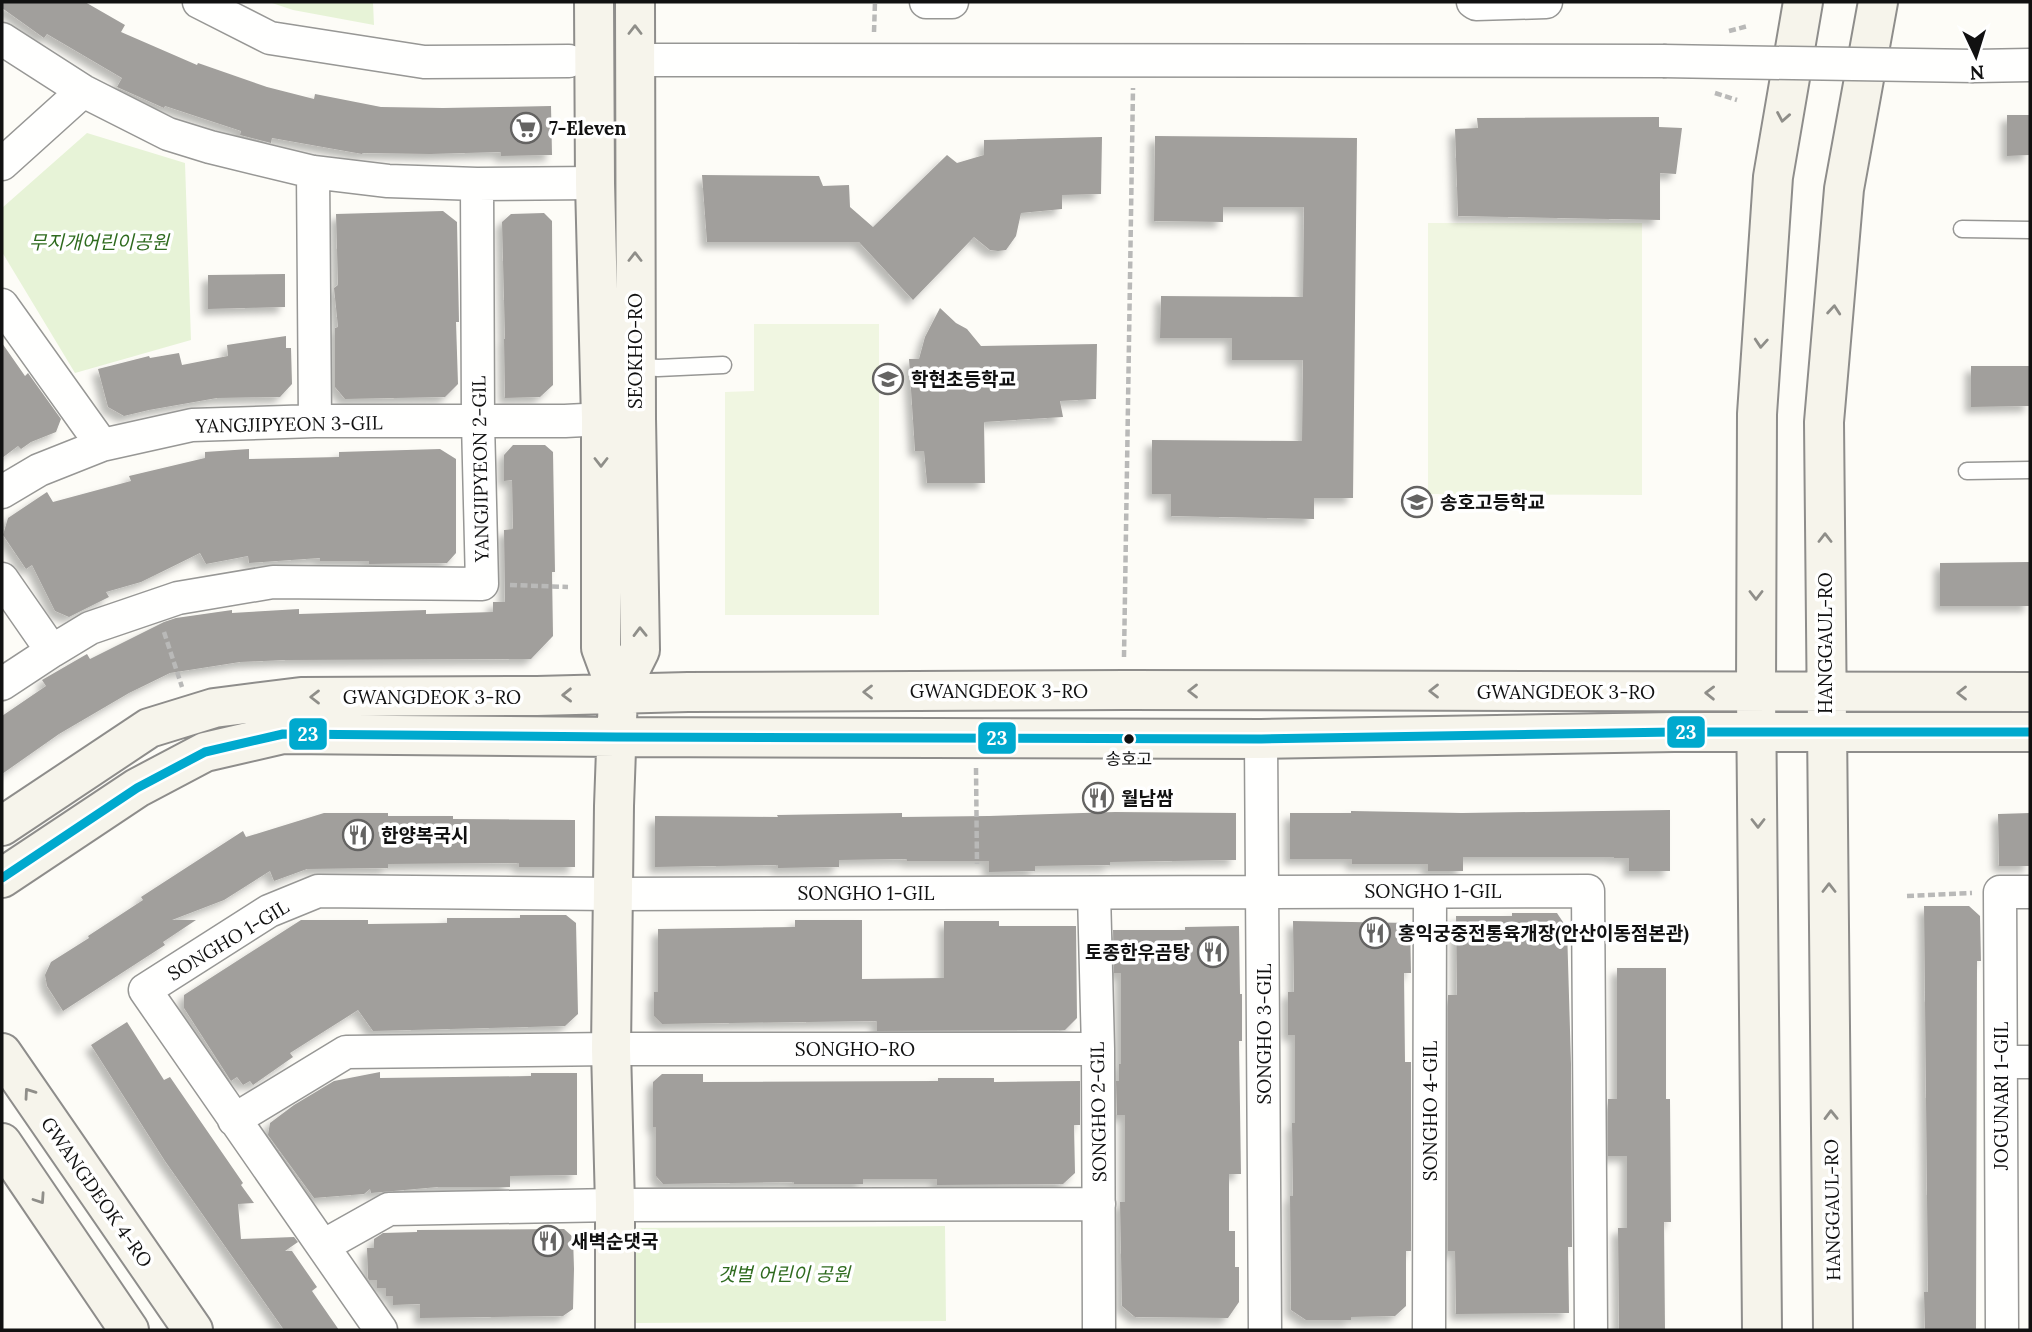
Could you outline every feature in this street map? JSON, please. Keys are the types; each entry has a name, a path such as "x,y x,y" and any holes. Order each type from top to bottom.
{"main road":[{"name":"SEOKHO-RO","path":"594,2 595,183 617,365"},
{"name":"SEOKHO-RO","path":"618,695 640,650 618,418 617,365 635,2"},
{"path":"1762,1330 1756,693 1757,414 1772,191 1803,2"},
{"name":"HANGGAUL-RO","path":"1833,1330 1824,422 1844,190 1878,2"},
{"name":"SEOKHO-RO","path":"616,737 618,695 601,648 600,586 618,418"},
{"name":"GWANGDEOK 3-RO","path":"2,826 149,728 214,708 301,697 1126,690 2030,692"},
{"name":"GWANGDEOK 3-RO","path":"2,878 137,788 205,752 283,734 1261,739 1757,732 2030,732"},
{"path":"615,1330 611,1049 616,737"},
{"name":"GWANGDEOK 4-RO","path":"2,1053 193,1330"},
{"path":"2,1143 129,1330"}],"street":[{"path":"199,2 270,38 424,62 569,61"},
{"path":"926,2 952,2"},
{"path":"1473,2 1546,2"},
{"path":"2,39 83,92 168,134 313,172 388,181 477,184 595,183"},
{"path":"653,60 1663,61 2030,65"},
{"path":"2,164 83,92"},
{"path":"313,172 315,421"},
{"name":"YANGJIPYEON 2-GIL","path":"2,684 90,628 178,598 273,582 482,584 477,184"},
{"path":"2,305 102,445"},
{"name":"YANGJIPYEON 3-GIL","path":"2,492 39,470 102,445 192,425 618,418"},
{"path":"2,579 52,651"},
{"name":"SONGHO 3-GIL","path":"1261,739 1265,1330"},
{"name":"SONGHO 1-GIL","path":"381,1330 145,990 269,911 318,891 613,894 1588,891 1591,1330"},
{"name":"SONGHO 4-GIL","path":"1429,1330 1430,892"},
{"name":"JOGUNARI 1-GIL","path":"2002,1330 2016,1062 2015,892"},
{"name":"SONGHO 2-GIL","path":"1094,893 1098,1049 1099,1330"},
{"name":"SONGHO-RO","path":"234,1120 346,1052 1098,1049"},
{"path":"323,1246 389,1209 615,1205 1099,1204"}],"lane":[{"path":"1962,229 2030,230"},
{"path":"617,365 658,368 723,365"},
{"path":"1967,471 2030,470"}],"path":[{"path":"1124,665 1133,61"},
{"path":"482,584 600,586"},
{"path":"156,606 183,691"},
{"path":"976,768 978,893"},
{"path":"1907,896 2015,892"}],"green space":[{"path":"269,2 373,2 374,25 293,10"},
{"name":"무지개어린이공원","path":"87,133 185,163 191,340 75,373 2,252 2,208"},
{"path":"1428,223 1642,223 1642,495 1428,494"},
{"path":"754,324 879,324 879,615 725,615 725,392 754,391"},
{"name":"갯벌 어린이 공원","path":"945,1226 946,1321 633,1323 633,1228"}],"building":[{"path":"2,2 85,2 125,25 121,32 197,65 198,63 267,87 314,99 315,94 381,107 551,106 552,155 501,156 501,152 362,154 272,138 271,143 240,135 241,131 165,106 164,108 117,87 122,78 47,34 44,38 2,8"},
{"path":"2007,115 2030,115 2030,155 2007,156"},
{"path":"1659,117 1659,127 1682,128 1676,174 1660,173 1660,220 1458,216 1455,129 1478,128 1477,118"},
{"path":"1155,136 1357,138 1353,498 1314,498 1314,519 1171,516 1171,494 1152,494 1152,440 1302,441 1303,360 1232,360 1232,338 1160,338 1161,296 1303,297 1304,207 1223,207 1223,222 1154,221"},
{"path":"1102,137 1101,194 1062,195 1062,209 1021,213 1016,236 1006,250 990,250 974,237 913,300 859,242 707,242 702,175 819,176 823,186 849,185 850,207 873,227 947,155 957,163 984,155 984,140"},
{"path":"443,211 457,222 458,384 445,397 345,399 335,387 335,328 338,327 334,288 338,285 336,214"},
{"path":"544,213 552,221 553,385 540,397 505,398 502,222 511,214"},
{"path":"285,274 285,307 208,309 208,275"},
{"path":"940,308 967,329 981,346 1097,344 1096,399 1060,401 1063,417 984,422 985,483 927,483 924,451 915,451 909,359 919,359 925,337"},
{"path":"286,336 286,348 291,348 292,384 280,397 217,398 124,416 108,407 98,369 149,356 179,353 182,365 228,356 227,345"},
{"path":"2,343 25,376 28,373 61,419 56,432 21,449 18,446 2,458"},
{"path":"1971,366 2030,366 2030,406 1971,407"},
{"path":"513,445 545,445 553,452 553,636 531,659 285,660 240,662 170,673 129,693 59,734 2,774 2,716 46,686 42,680 87,654 90,659 176,618 232,610 232,613 299,609 299,614 426,610 426,614 493,612 493,602 505,602 504,530 513,529 512,480 504,481 504,455"},
{"path":"249,449 249,459 339,457 339,452 440,449 456,459 456,553 447,563 369,564 369,561 320,561 320,558 249,563 248,556 206,564 200,553 141,582 106,592 109,597 69,617 55,611 32,565 26,569 3,535 8,518 47,492 53,502 131,481 129,476 205,458 205,452"},
{"path":"2030,562 2030,606 1940,606 1940,563"},
{"path":"1670,810 1670,871 1629,871 1629,858 1614,857 1463,857 1463,871 1428,871 1428,864 1352,864 1352,859 1290,859 1290,813"},
{"path":"1115,812 1236,813 1236,860 1110,862 1110,865 1035,866 1035,871 989,872 989,861 907,859 839,860 839,867 655,867 655,816 778,817 777,815 902,813 902,817"},
{"path":"324,813 453,816 453,819 575,820 575,867 519,867 519,863 388,864 388,868 307,869 274,881 270,871 224,900 172,920 196,920 163,942 165,945 63,1011 47,986 45,975 51,962 143,900 141,897 243,831 246,837"},
{"path":"2030,813 2030,866 1999,866 1998,814"},
{"path":"1924,906 1969,906 1980,916 1981,961 1977,961 1976,1330 1925,1330 1924,1292 1928,1292"},
{"path":"1512,913 1557,913 1567,928 1572,1247 1568,1247 1569,1313 1456,1314 1455,1251 1448,1251 1448,995 1457,995 1456,916 1512,916"},
{"path":"520,915 566,915 576,923 578,1014 565,1026 373,1031 358,1010 290,1053 293,1057 253,1085 250,1081 243,1085 237,1077 231,1081 184,1008 184,995 301,920 368,920 368,924 447,923 447,918 520,918"},
{"path":"795,920 862,920 862,979 944,978 944,921 999,921 999,926 1076,926 1077,1018 1065,1030 877,1031 877,1021 662,1024 654,1016 654,992 658,992 658,929 795,927"},
{"path":"1293,921 1410,923 1411,973 1404,973 1405,1062 1411,1062 1411,1251 1406,1251 1406,1306 1395,1316 1306,1320 1291,1310 1290,1196 1293,1196 1295,1035 1288,1035 1288,992 1294,992"},
{"path":"1239,926 1242,994 1242,1041 1239,1041 1241,1174 1229,1174 1229,1231 1235,1231 1239,1302 1228,1318 1135,1317 1122,1306 1120,1202 1125,1202 1125,1115 1117,1115 1116,1081 1119,1081 1121,1064 1121,973 1114,973 1113,930 1185,930 1185,927"},
{"path":"1617,968 1666,968 1666,1099 1670,1099 1671,1222 1664,1222 1665,1330 1619,1330 1618,1228 1627,1228 1627,1156 1608,1156 1608,1099 1617,1099"},
{"path":"127,1022 164,1080 170,1077 254,1203 238,1204 241,1239 294,1237 298,1242 285,1251 292,1251 317,1287 312,1291 339,1330 284,1330 165,1161 91,1045"},
{"path":"380,1072 380,1078 577,1073 577,1175 510,1176 510,1187 438,1187 371,1193 370,1189 364,1194 314,1198 268,1135 270,1123 334,1081"},
{"path":"662,1074 703,1074 703,1082 938,1081 938,1078 994,1078 994,1082 1080,1081 1080,1125 1074,1125 1075,1173 1063,1184 937,1185 937,1179 863,1179 863,1184 663,1184 656,1176 656,1127 653,1127 653,1082"},
{"path":"564,1229 573,1237 574,1269 573,1309 563,1316 420,1318 420,1304 393,1305 393,1296 386,1296 386,1288 377,1288 377,1280 368,1278 367,1248 374,1248 374,1239 383,1233 417,1230"}],"transit line":[{"name":"23","path":"2,878 137,788 205,752 283,734 1261,739 1674,732 2030,732"}],"place":[{"name":"7-Eleven","path":"526,128"},
{"name":"학현초등학교","path":"888,379"},
{"name":"송호고등학교","path":"1417,502"},
{"name":"송호고","path":"1129,739"},
{"name":"월남쌈","path":"1098,798"},
{"name":"한양복국시","path":"358,835"},
{"name":"홍익궁중전통육개장(안산이동점본관)","path":"1375,933"},
{"name":"토종한우곰탕","path":"1213,952"},
{"name":"새벽순댓국","path":"548,1241"}]}
